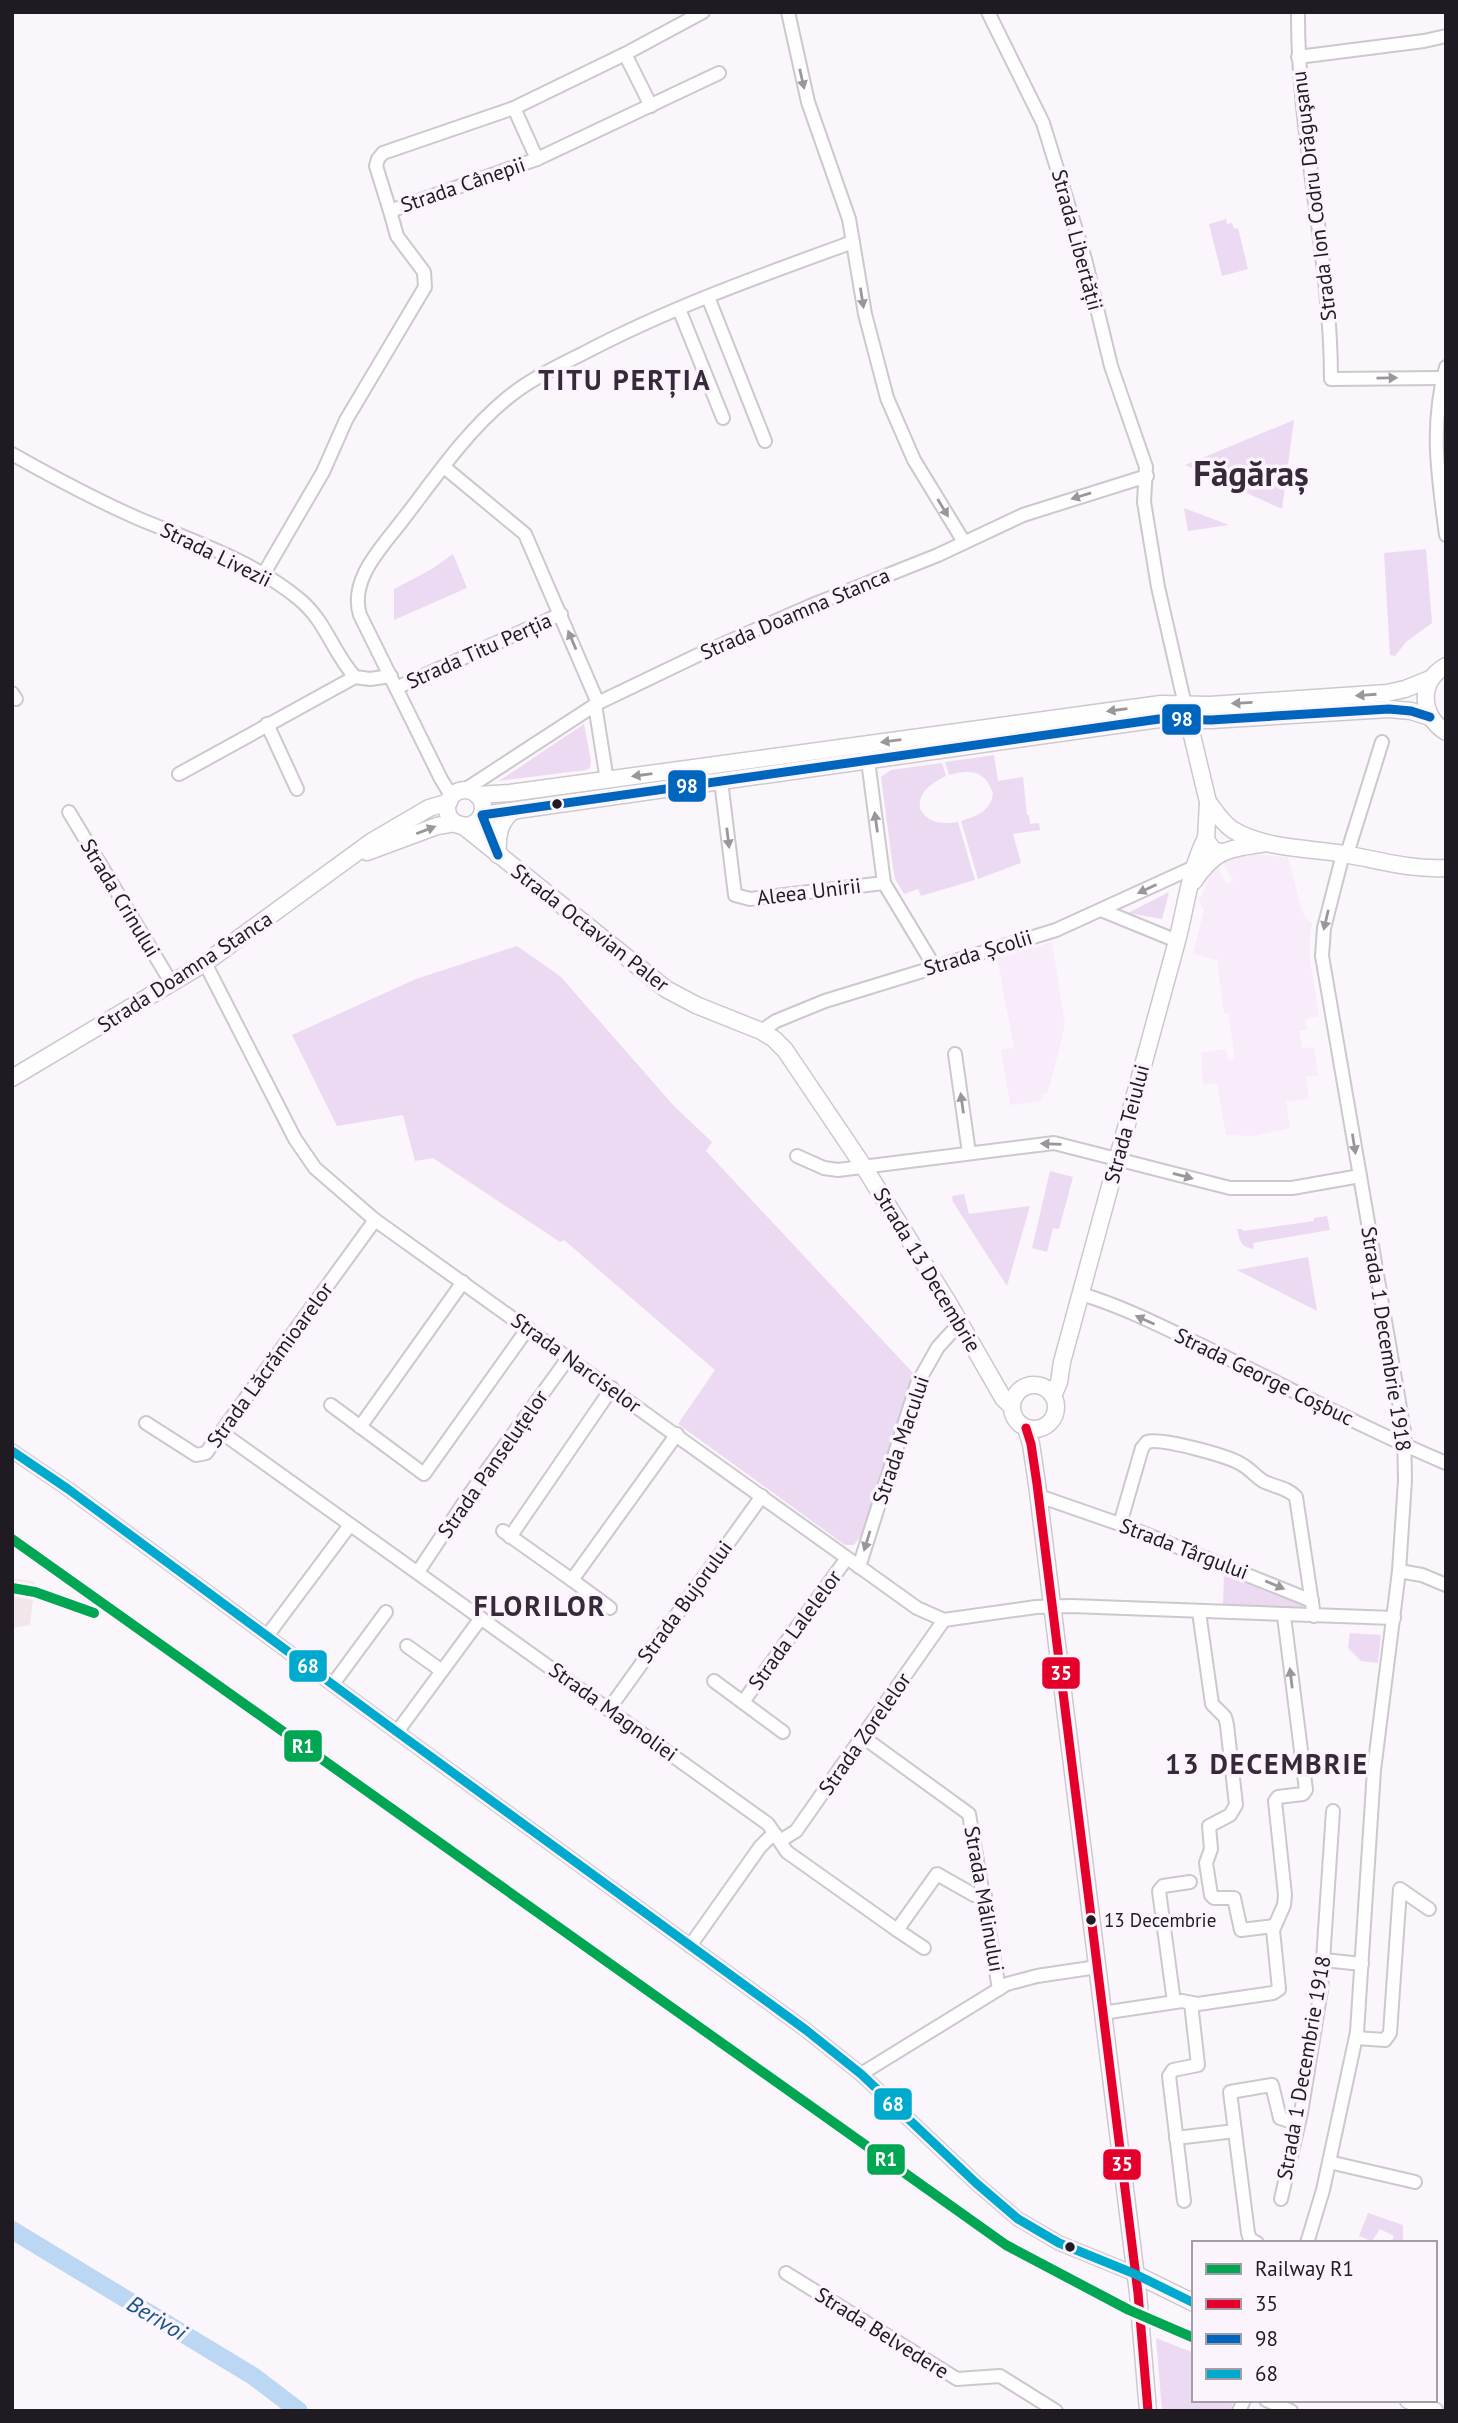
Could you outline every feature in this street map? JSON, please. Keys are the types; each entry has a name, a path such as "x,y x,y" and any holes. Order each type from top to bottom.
{"main road":[{"path":"461,796 449,814 459,824 474,824 482,815 1159,719 1187,712 1387,693 1430,679 1446,666"},
{"path":"1430,679 1425,702 1430,717"},
{"path":"461,796 510,793 1148,706 1187,712 1389,709 1411,711 1430,717 1446,732"},
{"path":"1187,712 1208,802 1207,835 1210,848 1226,851"},
{"path":"461,796 482,804 482,815 498,855"},
{"name":"Strada Doamna Stanca","path":"12,1078 205,963 402,823 461,796"},
{"path":"1208,802 1235,837 1226,851"},
{"path":"498,855 499,830 505,818 513,811"},
{"name":"Strada Doamna Stanca","path":"351,857 437,825 459,824"},
{"name":"Strada Octavian Paler","path":"459,824 666,989 696,1005 761,1031"},
{"path":"1191,886 1192,868 1207,835 1217,824 1268,843 1345,854 1411,868 1446,868"},
{"path":"1191,886 1208,861 1226,851 1268,843"},
{"name":"Strada Teiului","path":"1053,1396 1059,1382 1062,1362 1191,886"},
{"name":"Strada 13 Decembrie","path":"761,1031 774,1039 790,1056 864,1167 990,1374 1014,1400"},
{"name":"Strada Teiului","path":"1038,1386 1049,1380 1062,1362"},
{"path":"1033,1458 1056,1407 1053,1396 1038,1386 1027,1387 1014,1400 1016,1419 1026,1428 1046,1426"},
{"path":"1026,1428 1039,1496 1135,2274 1148,2411"},
{"path":"1135,2274 1192,2302"},
{"path":"1413,2402 1434,2411"}],"street":[{"name":"Strada Cânepii","path":"703,12 625,54 514,108 379,156 378,176 390,211 537,159 719,73"},
{"path":"788,12 808,102 842,197 870,339 887,398 914,460 964,542"},
{"name":"Strada Libertății","path":"988,12 1043,122 1085,259 1107,352 1145,463 1147,476 1144,502 1153,556 1187,712"},
{"name":"Strada Ion Codru Drăguşanu","path":"1298,12 1298,57 1329,311 1331,379 1444,372"},
{"path":"1298,57 1446,36"},
{"path":"625,54 651,106"},
{"path":"514,108 537,159"},
{"path":"263,575 323,472 346,420 425,287 424,272 397,236 390,211"},
{"name":"Strada Titu Perția","path":"461,796 444,784 360,615 358,589 376,556 444,467 495,409 516,392 594,348 679,309 853,242"},
{"path":"708,297 765,441"},
{"path":"679,309 723,418"},
{"path":"1444,372 1435,438 1437,478 1446,535"},
{"name":"Strada Livezii","path":"12,454 102,502 215,550 263,575 312,611 355,677"},
{"name":"Strada Titu Perția","path":"444,467 524,534 561,614 597,704 607,779"},
{"name":"Strada Doamna Stanca","path":"461,796 597,704 698,655 1023,515 1147,476"},
{"name":"Strada Titu Perția","path":"394,682 561,614"},
{"path":"179,774 355,677 394,682"},
{"path":"267,724 297,789"},
{"name":"Strada 1 Decembrie 1918","path":"1308,2241 1318,2211 1356,2038 1374,1770 1399,1571 1405,1446 1322,948 1324,928 1345,854 1382,742"},
{"name":"Aleea Unirii","path":"866,744 884,883 939,964"},
{"path":"800,753 802,770"},
{"name":"Aleea Unirii","path":"720,781 735,895 750,899 884,883"},
{"name":"Strada Crinului","path":"69,812 172,984"},
{"name":"Strada Școlii","path":"761,1031 807,1007 939,964 1050,932 1192,868"},
{"path":"1101,910 1177,941"},
{"name":"Strada Narciselor","path":"205,963 295,1139 315,1168 375,1220 677,1434 847,1559 917,1608 944,1620"},
{"path":"955,1054 969,1153"},
{"path":"864,1167 1054,1143 1230,1188 1292,1188 1360,1176"},
{"name":"Strada 13 Decembrie","path":"797,1156 831,1170 864,1167"},
{"name":"Strada Lăcrămioarelor","path":"146,1423 196,1455 206,1453 375,1220"},
{"path":"360,1427 463,1282"},
{"name":"Strada George Coșbuc","path":"1081,1294 1177,1334 1405,1446 1446,1463"},
{"name":"Strada Macului","path":"859,1567 917,1384 938,1348 960,1324"},
{"path":"331,1405 424,1474 528,1328"},
{"name":"Strada Panseluțelor","path":"418,1572 469,1495 569,1357"},
{"path":"610,1608 506,1534 612,1388"},
{"name":"Strada Magnoliei","path":"221,1432 768,1824 788,1852 924,1948"},
{"path":"572,1580 677,1434"},
{"path":"1120,1524 1142,1448 1147,1442 1156,1440 1232,1459 1264,1481 1288,1490 1296,1497 1314,1616"},
{"path":"12,1451 806,2030 861,2074 1018,2219 1059,2243 1135,2274"},
{"name":"Strada Bujorului","path":"609,1709 762,1496"},
{"name":"Strada Târgului","path":"1039,1496 1120,1524 1312,1601"},
{"path":"267,1636 350,1525"},
{"name":"Strada Lalelelor","path":"743,1702 847,1559"},
{"path":"1399,1571 1422,1575 1446,1585"},
{"path":"944,1620 1052,1607 1394,1619"},
{"path":"333,1684 386,1612"},
{"path":"1199,1612 1212,1704 1226,1721 1236,1802 1230,1815 1209,1826 1211,1849 1206,1863 1211,1895 1214,1898 1234,1897 1241,1930 1274,1926"},
{"path":"1102,2013 1174,2002 1198,2004 1277,1991 1280,1984 1274,1926 1285,1898 1275,1801 1278,1797 1303,1794 1306,1791 1284,1616"},
{"path":"397,1732 481,1618"},
{"name":"Strada Zorelelor","path":"690,1946 760,1847 769,1838 795,1833 944,1620"},
{"path":"407,1646 442,1671"},
{"name":"Strada Lalelelor","path":"714,1681 783,1732"},
{"name":"Strada Mălinului","path":"863,1737 967,1811 971,1819 985,1895 999,1989"},
{"name":"Strada 1 Decembrie 1918","path":"1281,2199 1298,2124 1324,1960 1333,1811"},
{"path":"897,1930 937,1874 974,1895 985,1895"},
{"path":"1174,2002 1159,1891 1163,1886 1189,1882"},
{"path":"1356,2038 1385,2040 1390,2033 1400,1889 1429,1909"},
{"path":"1324,1960 1362,1964"},
{"path":"861,2074 999,1989 1019,1980 1097,1967"},
{"path":"1184,2201 1169,2075 1173,2070 1198,2063 1191,2003"},
{"path":"1255,2241 1249,2236 1231,2090 1269,2085 1275,2088 1280,2118 1298,2124"},
{"path":"1176,2138 1235,2130"},
{"name":"Strada 1 Decembrie 1918","path":"1329,2162 1415,2182"},
{"name":"Strada Belvedere","path":"786,2273 957,2379 1000,2376 1056,2411"},
{"path":"1271,2402 1291,2411"}],"shaded area":[{"path":"1226,219 1227,224 1232,223 1234,229 1238,228 1248,269 1222,276 1209,224"},
{"path":"1294,420 1282,509 1185,465"},
{"path":"1184,508 1229,525 1188,531"},
{"path":"1426,549 1432,623 1406,642 1395,656 1390,655 1384,553"},
{"path":"453,554 467,588 394,620 394,589 432,569"},
{"path":"584,724 590,768 499,781"},
{"path":"994,755 998,781 1023,777 1027,815 1030,824 1039,823 1040,830 1013,834 1021,863 978,879 961,821 978,815 986,808 993,793 986,780 976,773 949,775 945,762"},
{"path":"797,760 797,763 514,804 514,799"},
{"path":"942,763 946,776 924,792 920,809 927,818 936,822 958,822 975,880 921,896 918,889 904,894 895,879 881,777 891,770"},
{"path":"1251,854 1288,857 1302,911 1312,923 1310,960 1319,1016 1305,1019 1307,1030 1299,1031 1302,1048 1314,1047 1318,1075 1306,1077 1309,1099 1286,1102 1290,1128 1254,1136 1226,1135 1217,1083 1203,1085 1201,1053 1226,1049 1228,1060 1235,1059 1228,1013 1224,1013 1217,960 1193,954 1204,910 1198,898 1202,895 1210,875 1215,867 1218,868 1226,884 1233,880 1224,865 1225,861 1235,856"},
{"path":"1169,892 1162,919 1128,913"},
{"path":"1052,942 1065,1024 1059,1050 1048,1092 1041,1094 1042,1101 1010,1105 1001,1050 1014,1048 997,958"},
{"path":"517,946 560,976 674,1106 712,1142 706,1151 914,1374 861,1536 854,1545 845,1545 678,1424 715,1370 564,1240 560,1242 433,1158 415,1161 403,1115 337,1126 292,1035 416,979"},
{"path":"1050,1171 1073,1177 1059,1229 1053,1228 1047,1252 1032,1248"},
{"path":"964,1194 969,1214 1030,1206 1007,1286 953,1202 952,1196"},
{"path":"1327,1216 1330,1230 1253,1243 1254,1249 1242,1243 1237,1229 1243,1231 1314,1221 1314,1218"},
{"path":"1308,1257 1317,1311 1237,1270"},
{"path":"1224,1570 1303,1603 1303,1607 1223,1606"},
{"path":"12,1578 35,1582 30,1625 12,1628"},
{"path":"1350,1633 1381,1635 1378,1663 1361,1661 1348,1648"},
{"path":"1368,2213 1403,2225 1403,2241 1392,2241 1394,2236 1380,2229 1372,2241 1359,2236"},
{"path":"1156,2338 1192,2352 1192,2402 1233,2402 1230,2411 1162,2411"}],"waterway":[{"name":"Berivoi","path":"12,2230 253,2376 299,2411"}],"rail line":[{"name":"R1","path":"12,1539 1006,2245 1129,2310 1192,2337"},
{"name":"R1","path":"12,1588 35,1592 94,1613"}],"transit line":[{"name":"98","path":"498,855 482,815 1159,719 1211,720 1389,709 1411,711 1430,717"},
{"name":"35","path":"1026,1428 1037,1484 1138,2293 1148,2411"},
{"name":"68","path":"12,1451 68,1489 806,2030 861,2074 1018,2219 1059,2243 1135,2274 1192,2302"}],"place":[{"name":"13 Decembrie","path":"1091,1920"}],"district":[{"name":"TITU PERȚIA","path":"625,380"},
{"name":"Făgăraș","path":"1251,474"},
{"name":"FLORILOR","path":"540,1606"},
{"name":"13 DECEMBRIE","path":"1267,1764"}]}
